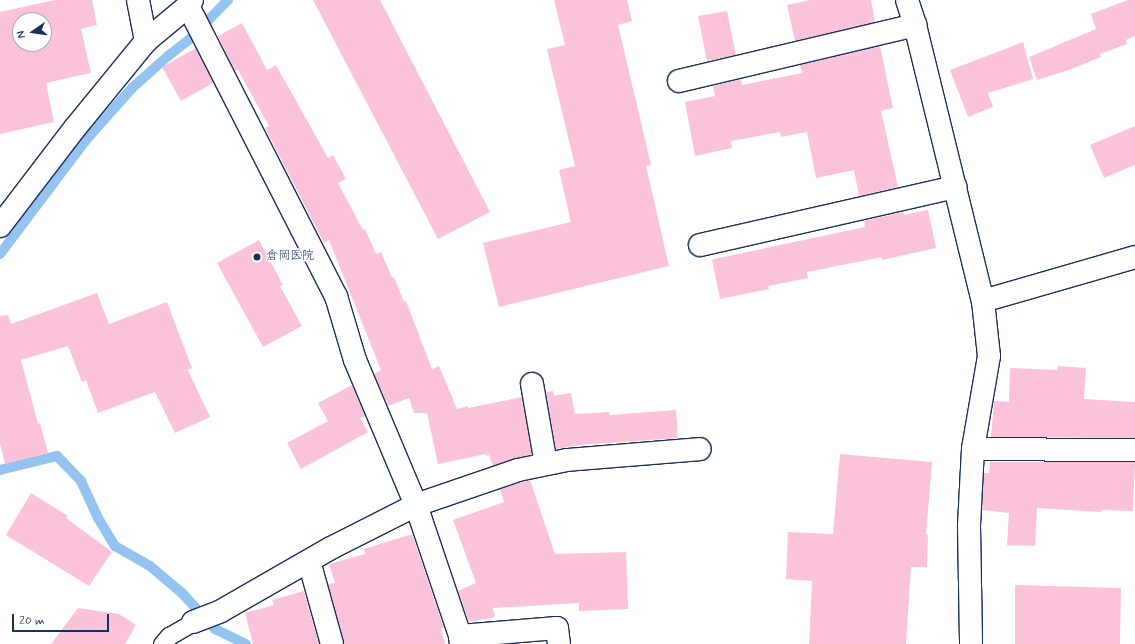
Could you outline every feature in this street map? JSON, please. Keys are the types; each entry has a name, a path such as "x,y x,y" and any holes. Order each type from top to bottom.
{"street":[{"path":"138,0 146,41"},
{"path":"907,0 915,25 983,301 989,356 973,449 969,526 970,644"},
{"path":"0,226 75,128 146,41 190,3 336,296 355,360 416,505 460,640 558,628 559,644"},
{"path":"679,81 915,25"},
{"path":"700,246 955,187"},
{"path":"983,301 1135,257"},
{"path":"532,384 546,464"},
{"path":"193,622 221,611 309,561 416,505 518,470 567,460 700,449"},
{"path":"973,449 1135,450"},
{"path":"309,561 332,644"}],"lane":[{"path":"162,644 169,636 193,622"}],"building":[{"path":"55,0 92,0 97,25 81,29 91,73 46,83 54,122 0,134 0,12"},
{"path":"313,0 380,0 490,212 438,239"},
{"path":"554,0 627,0 632,21 618,25 651,165 646,166 669,266 499,307 483,243 571,222 559,170 575,166 547,49 565,45"},
{"path":"810,0 871,0 875,22 795,41 787,5"},
{"path":"1128,0 1135,0 1135,36 1126,40 1127,44 1100,54 1101,57 1069,70 1037,80 1029,57 1096,29 1091,14"},
{"path":"727,11 736,55 707,61 698,16"},
{"path":"242,23 267,70 276,65 328,158 333,155 346,179 338,183 363,230 365,229 376,254 381,252 392,278 394,277 404,302 406,301 432,369 439,366 457,409 522,397 532,454 493,466 489,455 486,456 486,454 438,464 427,413 414,413 409,398 388,406 374,374 381,370 329,240 324,243 265,128 269,126 238,70 235,71 218,36"},
{"path":"1023,42 1033,79 988,93 993,107 968,117 950,70"},
{"path":"880,46 893,108 881,111 898,187 859,196 854,170 816,178 807,132 781,137 780,132 731,141 732,148 695,156 685,102 715,96 713,86 741,79 742,85 802,73 800,65"},
{"path":"196,48 213,83 181,101 162,67"},
{"path":"1135,126 1135,165 1104,178 1090,145"},
{"path":"928,210 936,248 882,260 882,257 807,272 808,278 768,286 769,289 720,299 712,260 714,259 865,227 864,221 903,212 904,215"},
{"path":"259,240 283,285 280,286 302,326 263,347 217,263"},
{"path":"97,293 109,324 167,302 192,368 188,370 210,417 175,433 155,392 98,413 86,380 82,382 68,346 21,360 38,424 40,423 48,453 5,464 0,444 0,316 8,315 11,324"},
{"path":"1058,366 1086,368 1084,399 1135,402 1135,438 991,437 994,401 1009,402 1010,368 1057,370"},
{"path":"352,385 365,416 360,418 368,432 301,469 287,443 328,421 318,403"},
{"path":"553,391 554,396 571,393 575,414 609,412 610,415 676,410 678,438 580,445 556,449 546,392"},
{"path":"840,454 932,462 926,535 928,535 927,567 911,567 906,644 809,644 812,581 786,579 788,532 833,534"},
{"path":"990,462 1135,462 1133,511 1101,510 1101,512 1037,508 1035,546 1007,545 1009,513 982,510 984,473 989,473"},
{"path":"530,480 555,554 626,552 628,609 579,611 579,603 493,608 495,617 469,622 458,591 476,583 453,520 504,502 500,489"},
{"path":"31,493 68,516 66,518 112,552 89,586 6,535"},
{"path":"412,534 444,628 441,628 445,644 344,644 328,584 335,583 329,564 365,554 364,549"},
{"path":"1015,585 1121,588 1120,644 1015,644"},
{"path":"304,591 319,644 253,644 245,613 274,605 272,600"},
{"path":"78,608 119,614 136,625 125,644 51,644"}],"waterway":[{"path":"0,254 86,140 132,88 191,38 228,0"},
{"path":"0,470 57,456 81,481 98,518 115,546 150,566 182,593 215,629 246,644"}],"place":[{"name":"倉岡医院","path":"257,257"}]}
